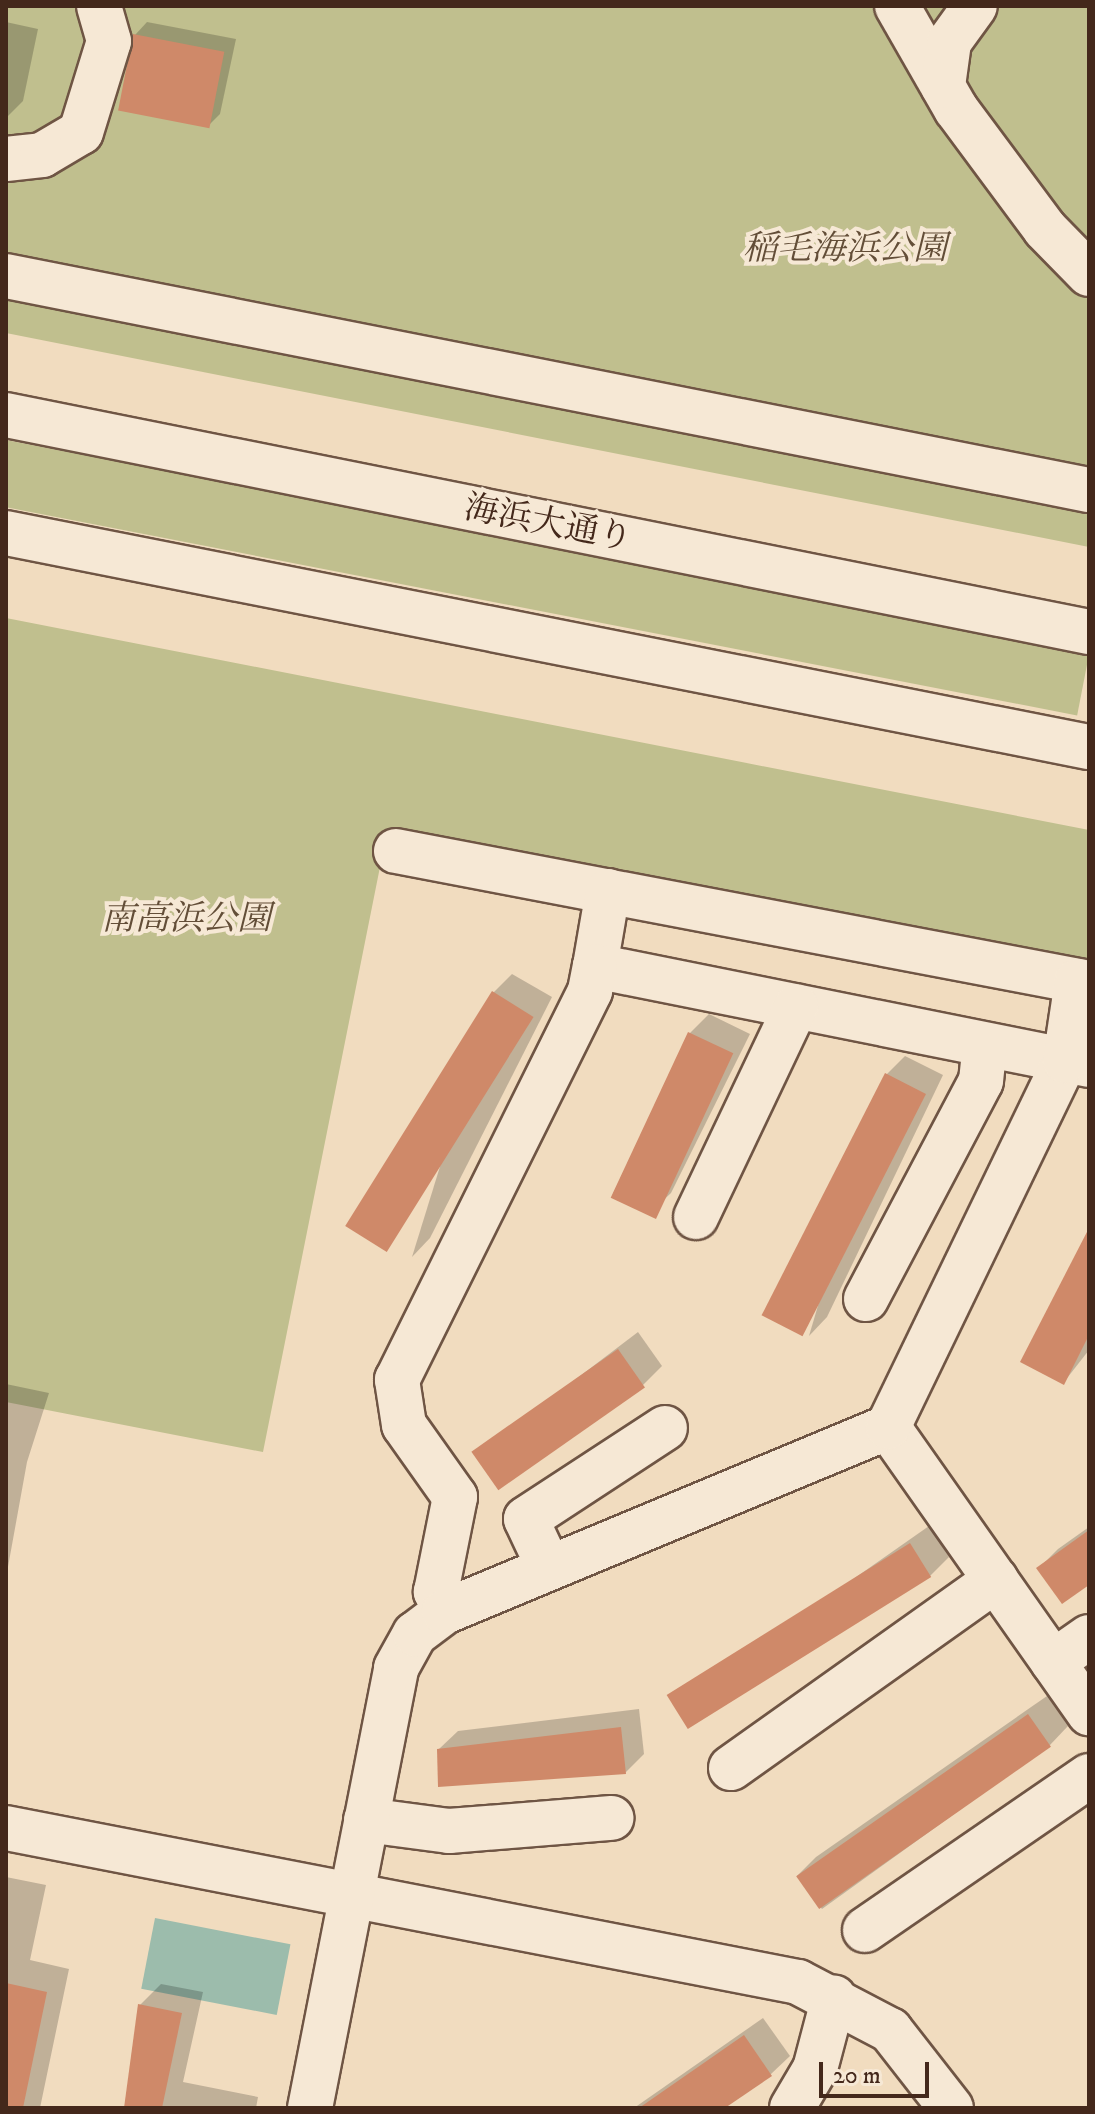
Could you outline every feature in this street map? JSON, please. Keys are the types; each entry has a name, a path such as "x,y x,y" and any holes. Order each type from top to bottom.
{"street":[{"path":"6,159 42,155 81,132 109,41 99,6"},
{"path":"897,6 943,86 1045,229 1089,274"},
{"path":"943,86 949,42 975,6"},
{"path":"6,276 1089,490"},
{"name":"海浜大通り","path":"6,415 1089,632"},
{"path":"6,533 1089,747"},
{"path":"310,2108 396,1668 415,1634 448,1610 888,1427 1077,1063 1083,982 396,851"},
{"path":"448,1610 436,1592 455,1497 404,1425 397,1380 590,991 608,891"},
{"path":"595,966 1077,1063"},
{"path":"696,1217 796,1006"},
{"path":"866,1299 981,1081 985,1045"},
{"path":"888,1427 1089,1713"},
{"path":"549,1568 526,1519 665,1428"},
{"path":"731,1768 996,1580"},
{"path":"1053,1662 1089,1637"},
{"path":"865,1930 1089,1776"},
{"path":"366,1820 449,1831 611,1818"},
{"path":"6,1828 798,1982 834,1997 890,2030 951,2108"},
{"path":"792,2108 815,2069 834,1997"}],"green space":[{"name":"稲毛海浜公園","path":"6,6 1089,6 1089,547 6,333"},
{"path":"6,440 1089,651 1077,715 6,507"},
{"name":"南高浜公園","path":"6,618 1089,830 1089,964 387,832 263,1452 6,1402"}],"shaded area":[{"path":"155,1918 290,1944 277,2015 141,1989"}],"building":[{"path":"133,34 224,52 209,128 118,111"},
{"path":"492,991 534,1017 387,1252 345,1226"},
{"path":"688,1032 733,1053 656,1219 611,1198"},
{"path":"885,1073 926,1094 803,1336 762,1315"},
{"path":"1089,1228 1089,1335 1064,1385 1020,1362"},
{"path":"618,1349 645,1388 498,1490 471,1452"},
{"path":"1089,1530 1089,1585 1062,1604 1036,1568"},
{"path":"910,1543 931,1577 688,1729 667,1695"},
{"path":"1028,1714 1051,1747 819,1909 796,1876"},
{"path":"621,1727 626,1774 438,1787 437,1749"},
{"path":"6,1983 47,1992 23,2108 6,2108"},
{"path":"138,2004 182,2013 162,2108 124,2108"},
{"path":"744,2035 772,2076 725,2108 639,2108"}]}
